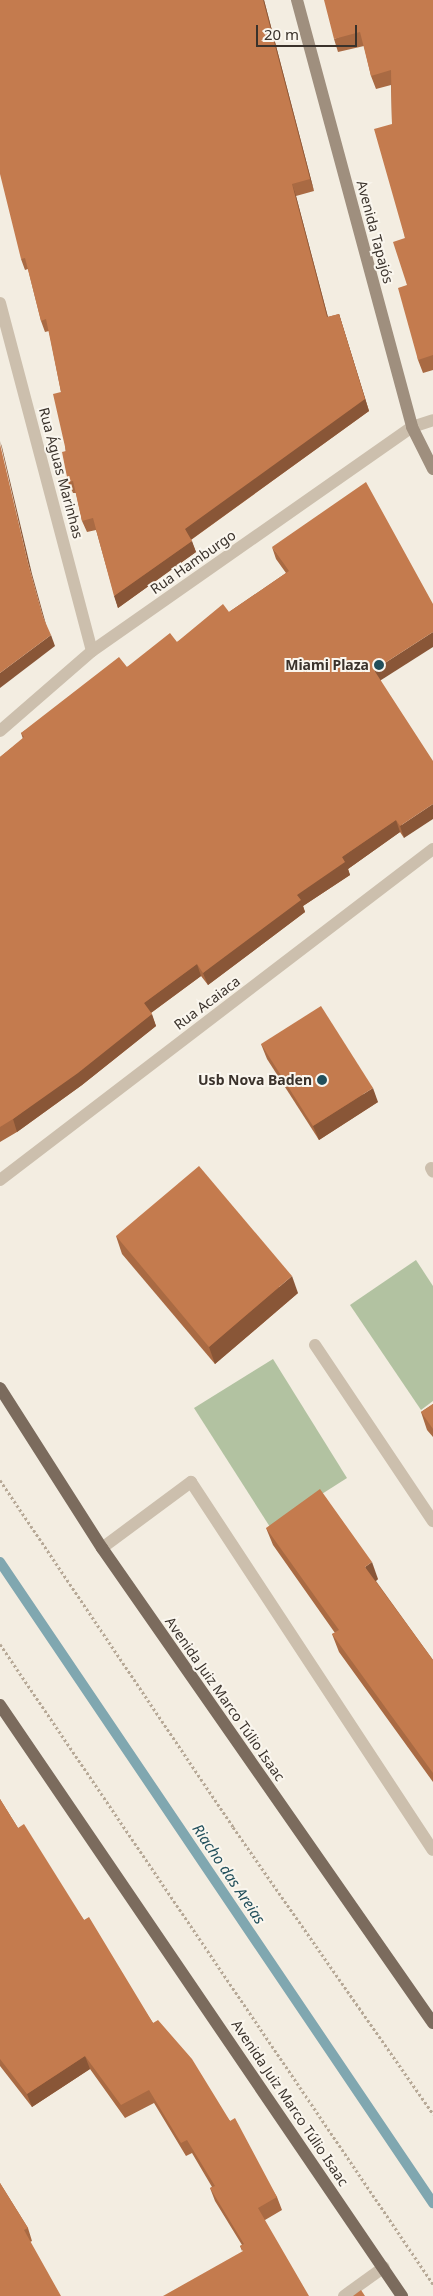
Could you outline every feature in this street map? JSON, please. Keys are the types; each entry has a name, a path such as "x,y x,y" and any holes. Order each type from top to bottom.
{"main road":[{"name":"Avenida Tapajós","path":"297,0 412,428 433,469"},
{"name":"Avenida Juiz Marco Túlio Isaac","path":"0,1388 102,1548 433,2023"},
{"name":"Avenida Juiz Marco Túlio Isaac","path":"0,1705 402,2296"}],"street":[{"name":"Rua Águas Marinhas","path":"0,303 92,651"},
{"name":"Rua Hamburgo","path":"0,731 92,651 412,428 433,420"},
{"name":"Rua Acaiaca","path":"0,1180 433,849"},
{"path":"315,1344 433,1521"},
{"path":"102,1548 191,1482 433,1850"},
{"path":"344,2296 384,2267"}],"path":[{"path":"0,1480 233,1827 433,2114"},
{"path":"0,1644 433,2284"}],"green space":[{"path":"416,1260 433,1286 433,1401 421,1410 350,1305"},
{"path":"273,1359 347,1478 270,1527 194,1408"}],"building":[{"path":"0,0 263,0 310,179 292,184 327,317 339,314 365,399 185,529 192,541 114,596 93,518 82,521 73,481 68,482 62,452 66,451 53,394 61,392 46,319 41,321 25,258 21,259 0,174"},
{"path":"324,0 433,0 433,355 418,360 398,288 407,285 393,242 405,238 374,129 392,124 391,70 371,76 360,32 334,39"},
{"path":"0,444 28,563 43,617 51,635 0,673"},
{"path":"366,482 433,604 433,632 374,670 433,761 433,804 400,826 396,820 342,857 345,862 297,895 301,900 203,973 197,964 144,1003 152,1014 78,1073 0,1127 0,757 24,737 21,733 119,657 127,667 170,633 177,642 223,604 229,612 289,571 272,547"},
{"name":"Usb Nova Baden","path":"321,1006 373,1088 313,1126 261,1044"},
{"path":"199,1166 292,1276 209,1347 116,1236"},
{"path":"433,1404 433,1429 421,1412"},
{"path":"320,1489 372,1562 365,1567 433,1660 433,1773 332,1634 339,1630 266,1528"},
{"path":"0,1799 18,1828 24,1824 84,1920 89,1917 153,2023 158,2020 192,2059 230,2121 235,2118 277,2197 258,2208 309,2296 163,2296 243,2251 240,2246 244,2244 210,2188 215,2186 187,2140 181,2143 149,2090 121,2105 85,2056 27,2094 0,2059"},
{"path":"0,2183 28,2228 24,2230 61,2296 0,2296"},
{"path":"361,2290 365,2296 353,2296"}],"waterway":[{"name":"Riacho das Areias","path":"0,1562 433,2203"}],"place":[{"name":"Miami Plaza","path":"379,665"},
{"name":"Usb Nova Baden","path":"322,1080"}]}
